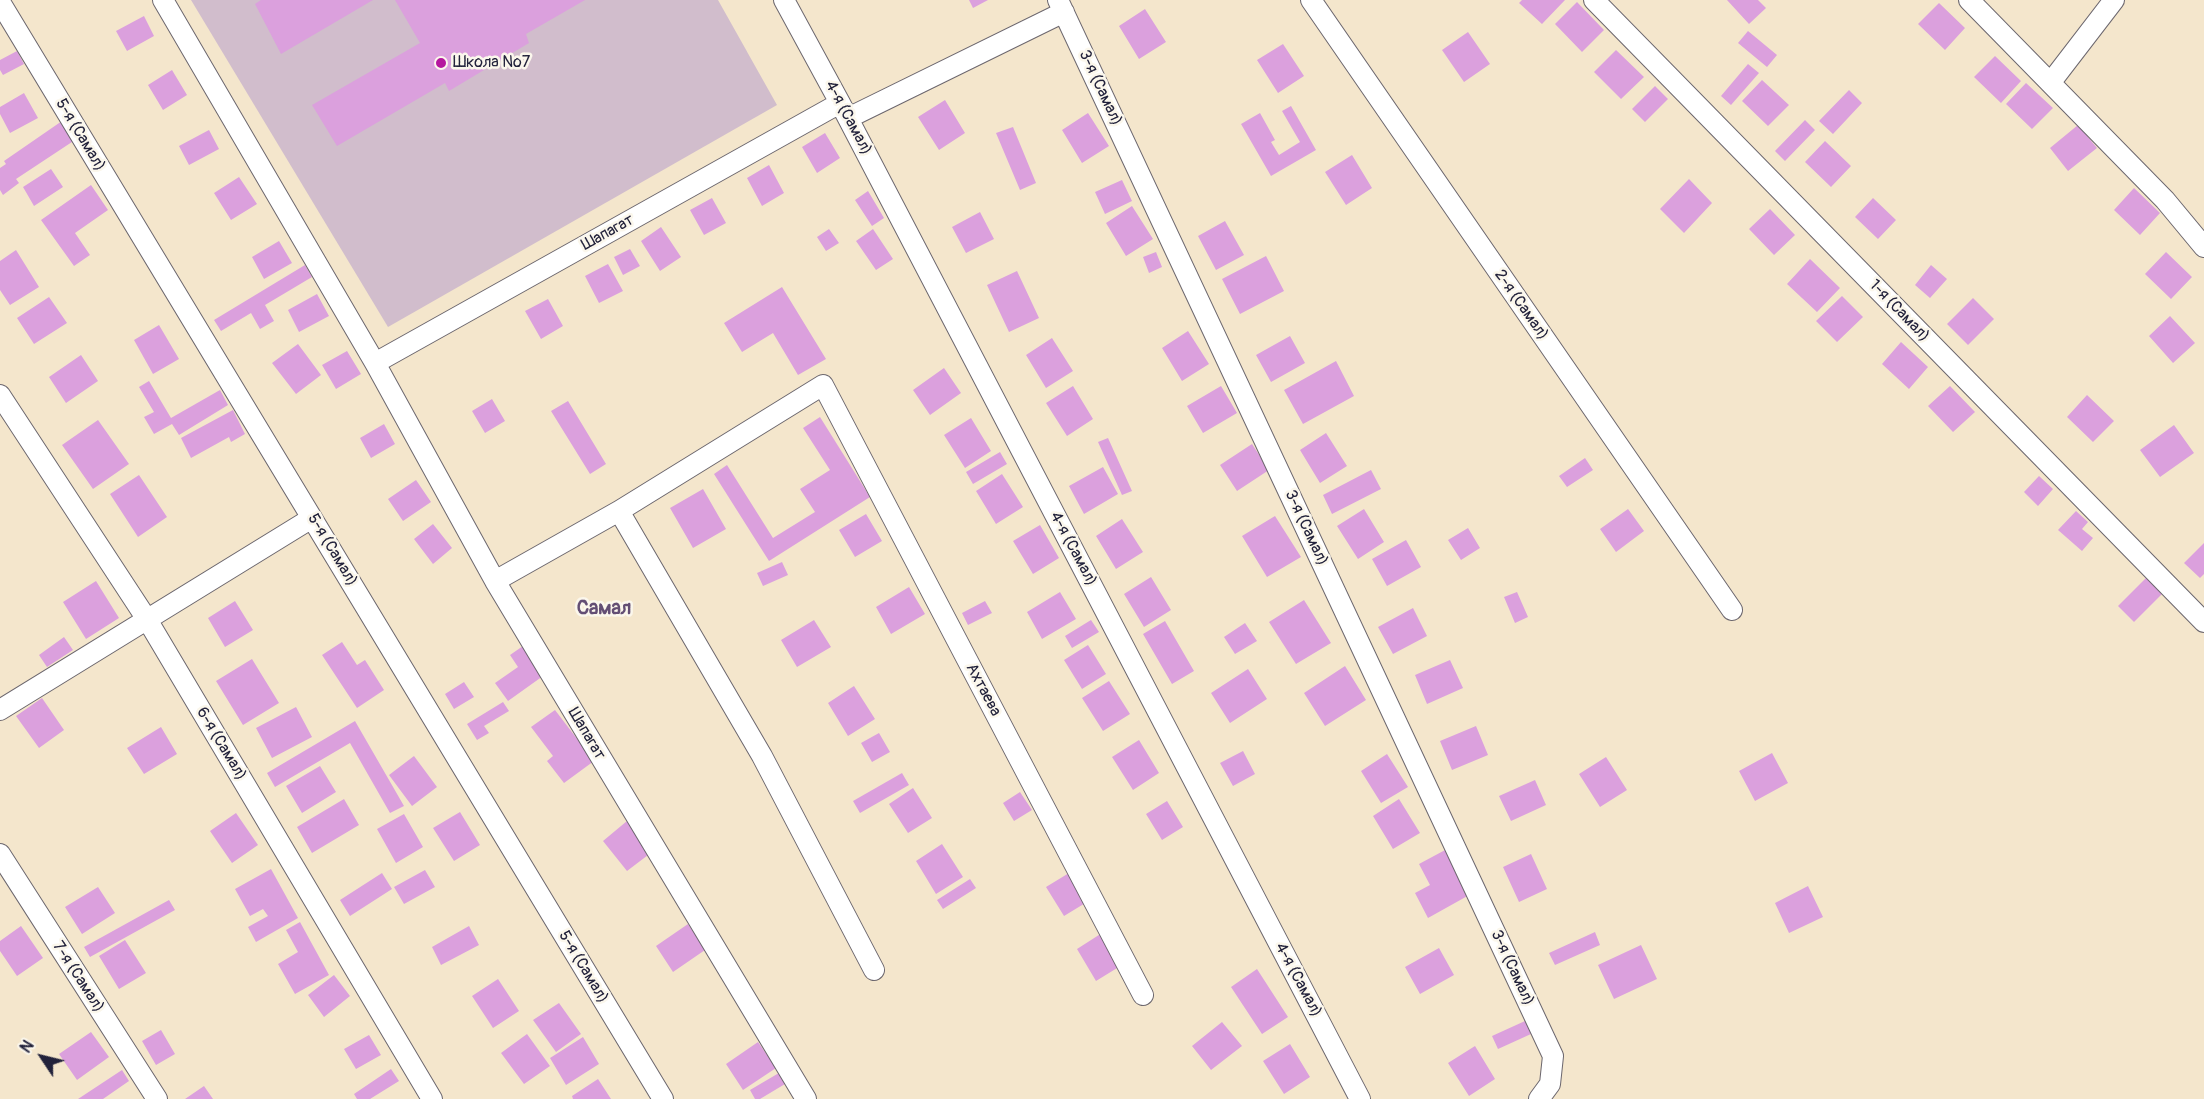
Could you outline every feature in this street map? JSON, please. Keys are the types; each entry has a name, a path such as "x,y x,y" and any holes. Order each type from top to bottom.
{"street":[{"name":"Шапагат","path":"163,0 375,363 495,581 806,1099"},
{"name":"4-я (Самал)","path":"784,0 1360,1099"},
{"name":"2-я (Самал)","path":"1311,0 1732,610"},
{"name":"1-я (Самал)","path":"1594,0 2204,622"},
{"path":"1969,0 2165,200 2204,247"},
{"path":"2051,82 2114,0"},
{"name":"5-я (Самал)","path":"0,2 663,1099"},
{"name":"Шапагат","path":"375,363 844,111 1061,6"},
{"name":"3-я (Самал)","path":"1061,6 1553,1056 1550,1084 1539,1099"},
{"name":"Ахтаева","path":"619,511 823,385 1143,995"},
{"name":"6-я (Самал)","path":"0,395 148,621 432,1099"},
{"path":"495,581 619,511 762,756 874,970"},
{"path":"0,710 312,518"},
{"name":"7-я (Самал)","path":"0,854 157,1099"}],"shaded area":[{"path":"191,0 718,0 777,105 388,327"}],"building":[{"path":"261,0 373,0 281,54 255,4"},
{"name":"Школа №7","path":"395,0 585,0 526,34 529,43 449,91 445,83 337,146 312,105 420,43"},
{"path":"969,0 988,0 973,8"},
{"path":"1522,0 1565,0 1542,24 1519,3"},
{"path":"1727,0 1758,0 1766,8 1749,24"},
{"path":"1577,2 1604,30 1582,52 1555,24"},
{"path":"1939,3 1965,28 1945,50 1918,24"},
{"path":"1145,9 1166,42 1139,59 1119,26"},
{"path":"144,16 154,36 127,51 116,31"},
{"path":"1748,31 1777,55 1767,67 1738,43"},
{"path":"1468,32 1490,64 1464,82 1442,50"},
{"path":"1283,44 1304,76 1278,93 1257,60"},
{"path":"1616,50 1644,77 1621,99 1594,72"},
{"path":"17,51 24,64 3,75 0,70 0,60"},
{"path":"1995,56 2021,81 2001,103 1974,77"},
{"path":"1748,64 1759,73 1731,105 1721,96"},
{"path":"172,70 187,95 163,110 148,85"},
{"path":"1762,80 1789,105 1768,126 1742,101"},
{"path":"2026,83 2053,108 2032,129 2006,104"},
{"path":"1655,86 1668,99 1645,122 1632,109"},
{"path":"1849,90 1862,103 1833,134 1819,121"},
{"path":"24,93 38,118 10,133 0,114 0,107"},
{"path":"945,100 965,133 939,150 918,117"},
{"path":"1291,106 1316,150 1271,176 1241,124 1260,113 1275,140 1271,142 1279,155 1300,142 1282,111"},
{"path":"1088,113 1109,146 1082,163 1062,130"},
{"path":"1805,120 1815,130 1785,161 1775,151"},
{"path":"62,121 75,140 16,179 19,183 3,195 0,190 0,168 6,164 4,161"},
{"path":"2078,125 2097,148 2068,171 2050,148"},
{"path":"1013,127 1036,183 1020,190 996,133"},
{"path":"209,130 219,149 189,165 179,146"},
{"path":"825,133 840,158 817,173 802,147"},
{"path":"1825,141 1851,166 1831,187 1805,162"},
{"path":"1352,155 1372,188 1346,205 1325,172"},
{"path":"769,165 784,193 762,206 747,178"},
{"path":"51,169 63,187 34,206 23,187"},
{"path":"239,177 257,204 231,220 214,193"},
{"path":"1689,179 1712,203 1684,233 1660,209"},
{"path":"1122,180 1132,201 1105,214 1095,192"},
{"path":"91,185 108,210 75,233 90,255 74,266 41,220"},
{"path":"2134,188 2160,213 2140,235 2114,210"},
{"path":"868,191 884,218 872,226 855,200"},
{"path":"712,198 726,223 704,235 690,210"},
{"path":"1873,198 1896,220 1878,239 1855,217"},
{"path":"1132,206 1153,239 1126,256 1106,223"},
{"path":"1770,209 1795,235 1774,255 1749,229"},
{"path":"980,212 994,239 966,253 952,227"},
{"path":"1225,221 1244,255 1216,270 1198,236"},
{"path":"661,227 681,257 660,271 641,241"},
{"path":"829,229 839,243 826,251 817,237"},
{"path":"873,229 893,259 876,270 856,241"},
{"path":"279,241 292,263 264,279 252,257"},
{"path":"630,249 640,266 623,275 614,257"},
{"path":"16,250 39,287 10,305 0,290 0,261"},
{"path":"1156,252 1162,267 1149,273 1143,257"},
{"path":"2166,252 2192,277 2171,299 2145,274"},
{"path":"1266,256 1284,291 1240,314 1222,279"},
{"path":"1810,259 1840,288 1817,312 1787,284"},
{"path":"608,264 623,291 599,303 585,276"},
{"path":"305,265 312,277 265,305 274,321 260,329 251,313 221,331 214,320"},
{"path":"1931,265 1947,279 1930,298 1915,285"},
{"path":"1017,271 1039,318 1009,332 987,285"},
{"path":"782,287 826,359 798,375 773,333 742,352 724,323"},
{"path":"317,294 329,316 299,332 288,310"},
{"path":"1842,296 1863,317 1837,342 1816,321"},
{"path":"49,297 67,323 34,344 17,318"},
{"path":"1973,298 1994,319 1968,345 1947,324"},
{"path":"548,299 563,326 541,339 525,311"},
{"path":"2170,316 2195,343 2173,363 2149,336"},
{"path":"159,325 179,359 153,374 134,340"},
{"path":"1188,331 1209,364 1182,381 1162,348"},
{"path":"1290,336 1305,363 1271,382 1256,355"},
{"path":"1052,338 1073,371 1046,388 1026,355"},
{"path":"1901,342 1928,367 1909,389 1882,364"},
{"path":"298,344 321,375 296,394 272,363"},
{"path":"347,351 361,374 336,389 322,365"},
{"path":"81,355 98,381 66,403 49,377"},
{"path":"1336,361 1354,396 1303,424 1284,390"},
{"path":"944,368 961,393 930,415 913,390"},
{"path":"149,381 171,418 220,390 228,405 179,435 172,424 154,434 144,417 154,412 139,387"},
{"path":"1073,386 1093,419 1067,436 1046,403"},
{"path":"1221,386 1237,413 1203,433 1187,406"},
{"path":"1950,386 1975,412 1953,432 1928,406"},
{"path":"2087,395 2114,421 2093,442 2067,417"},
{"path":"492,399 505,421 485,433 472,411"},
{"path":"568,401 606,464 590,474 551,411"},
{"path":"233,410 245,434 231,442 229,437 191,458 181,438"},
{"path":"820,417 870,497 769,561 714,474 727,465 773,538 815,512 800,489 830,470 803,428"},
{"path":"971,418 991,451 965,468 944,435"},
{"path":"98,420 129,464 93,489 62,445"},
{"path":"384,424 395,444 371,458 360,438"},
{"path":"2174,425 2194,453 2160,477 2140,450"},
{"path":"1326,433 1347,466 1320,483 1300,450"},
{"path":"1108,438 1132,491 1122,495 1098,442"},
{"path":"1252,444 1269,470 1237,491 1220,465"},
{"path":"1000,452 1007,464 973,484 966,472"},
{"path":"1585,458 1593,470 1567,487 1559,476"},
{"path":"1103,467 1118,494 1084,514 1069,486"},
{"path":"1371,470 1381,489 1332,514 1323,495"},
{"path":"1002,474 1023,507 996,524 976,491"},
{"path":"139,475 167,517 138,537 110,494"},
{"path":"2039,476 2053,489 2038,506 2024,492"},
{"path":"416,480 431,502 403,521 388,499"},
{"path":"703,489 726,529 693,548 670,508"},
{"path":"1364,509 1384,542 1358,559 1337,526"},
{"path":"1628,509 1644,531 1616,552 1600,529"},
{"path":"2076,511 2088,522 2082,529 2093,538 2082,551 2058,530"},
{"path":"866,514 882,541 855,557 839,530"},
{"path":"1275,516 1301,557 1267,577 1242,536"},
{"path":"1122,519 1143,552 1116,569 1096,536"},
{"path":"433,524 452,548 433,564 414,539"},
{"path":"1040,525 1059,558 1033,574 1013,541"},
{"path":"1468,528 1480,548 1461,560 1448,540"},
{"path":"1406,540 1421,567 1387,586 1372,559"},
{"path":"2204,543 2204,574 2200,578 2184,563"},
{"path":"782,562 788,575 763,586 757,573"},
{"path":"1151,577 1171,610 1144,627 1124,594"},
{"path":"2146,578 2162,594 2134,622 2118,606"},
{"path":"96,581 119,618 86,639 63,602"},
{"path":"909,587 925,614 891,634 876,607"},
{"path":"1060,592 1076,619 1042,639 1027,612"},
{"path":"1517,592 1528,617 1515,623 1504,597"},
{"path":"1304,600 1331,643 1296,664 1269,622"},
{"path":"235,601 253,630 225,647 208,618"},
{"path":"985,601 992,613 968,625 962,613"},
{"path":"1413,608 1427,636 1393,654 1378,627"},
{"path":"814,620 831,647 797,667 781,640"},
{"path":"1091,620 1099,632 1072,648 1065,636"},
{"path":"1165,621 1194,671 1172,684 1143,634"},
{"path":"1245,623 1257,641 1235,654 1224,637"},
{"path":"64,637 73,650 47,667 39,655"},
{"path":"342,642 357,665 365,660 384,690 357,708 322,655"},
{"path":"1088,645 1106,674 1082,689 1064,660"},
{"path":"523,646 543,676 508,701 495,683 518,667 510,655"},
{"path":"252,659 279,703 243,725 216,681"},
{"path":"1450,660 1463,688 1427,704 1415,675"},
{"path":"1345,666 1366,700 1325,726 1304,693"},
{"path":"1248,669 1267,699 1230,723 1211,693"},
{"path":"1109,681 1130,714 1103,731 1082,698"},
{"path":"464,682 474,697 454,709 445,694"},
{"path":"854,686 875,719 848,736 828,703"},
{"path":"42,698 64,730 39,748 16,716"},
{"path":"503,702 509,711 484,726 489,733 477,740 467,724"},
{"path":"296,707 312,737 272,758 256,728"},
{"path":"555,710 594,761 564,783 547,761 553,756 531,727"},
{"path":"355,721 404,806 390,813 350,743 275,787 267,773"},
{"path":"1476,726 1488,755 1452,770 1440,741"},
{"path":"161,727 177,754 144,774 127,748"},
{"path":"879,733 890,752 872,762 861,743"},
{"path":"1139,740 1159,773 1133,790 1112,757"},
{"path":"1243,751 1255,774 1233,786 1220,763"},
{"path":"1772,753 1788,783 1755,801 1739,771"},
{"path":"1387,754 1408,787 1381,803 1361,771"},
{"path":"414,756 437,787 412,806 389,775"},
{"path":"1606,757 1627,790 1600,807 1579,774"},
{"path":"320,766 336,792 302,813 286,786"},
{"path":"902,773 909,785 860,813 853,801"},
{"path":"1535,780 1546,805 1511,821 1499,796"},
{"path":"913,788 932,818 908,833 889,804"},
{"path":"1020,792 1032,810 1014,821 1003,803"},
{"path":"344,799 359,825 312,853 297,827"},
{"path":"1399,799 1420,833 1393,849 1373,816"},
{"path":"1167,801 1183,827 1162,840 1146,814"},
{"path":"460,812 480,845 454,861 433,828"},
{"path":"236,813 258,845 232,863 210,831"},
{"path":"404,814 423,847 396,863 377,829"},
{"path":"627,821 652,852 627,871 603,841"},
{"path":"942,844 963,877 936,894 916,861"},
{"path":"1447,849 1471,894 1428,918 1415,893 1430,885 1419,864"},
{"path":"1531,854 1547,889 1519,902 1503,867"},
{"path":"271,869 298,918 256,942 248,927 268,916 263,909 250,916 235,889"},
{"path":"425,870 435,887 404,904 394,887"},
{"path":"382,873 392,889 350,916 340,900"},
{"path":"1069,873 1087,902 1064,916 1046,887"},
{"path":"970,879 976,888 943,909 937,900"},
{"path":"1808,886 1823,917 1789,933 1775,903"},
{"path":"98,887 115,913 82,934 65,907"},
{"path":"169,900 175,910 90,957 84,947"},
{"path":"300,922 329,975 295,994 278,964 298,952 286,930"},
{"path":"688,924 705,950 673,972 656,946"},
{"path":"21,926 43,958 17,976 0,951 0,941"},
{"path":"469,926 479,945 441,965 432,947"},
{"path":"1595,932 1600,945 1555,965 1549,953"},
{"path":"1102,933 1122,965 1096,981 1077,949"},
{"path":"125,940 146,973 119,989 99,956"},
{"path":"1641,945 1657,979 1614,999 1598,965"},
{"path":"1439,948 1454,975 1420,994 1405,967"},
{"path":"1257,969 1288,1017 1262,1034 1231,987"},
{"path":"334,975 350,996 324,1017 308,995"},
{"path":"498,979 519,1011 493,1028 472,996"},
{"path":"559,1003 581,1034 556,1052 533,1020"},
{"path":"1525,1021 1531,1034 1498,1049 1492,1036"},
{"path":"1222,1022 1242,1046 1211,1070 1192,1046"},
{"path":"161,1030 175,1054 156,1065 142,1041"},
{"path":"91,1032 109,1057 77,1080 59,1054"},
{"path":"527,1034 550,1066 524,1084 501,1053"},
{"path":"369,1035 381,1055 356,1069 344,1049"},
{"path":"583,1037 599,1064 566,1085 550,1058"},
{"path":"758,1042 776,1068 743,1090 726,1064"},
{"path":"1290,1044 1310,1077 1284,1094 1263,1061"},
{"path":"1475,1046 1495,1079 1469,1096 1448,1063"},
{"path":"391,1069 399,1081 370,1099 357,1099 354,1094"},
{"path":"122,1070 129,1081 103,1099 78,1099"},
{"path":"784,1070 790,1081 760,1099 755,1099 750,1090"},
{"path":"598,1079 611,1099 573,1099 572,1096"},
{"path":"204,1086 213,1099 185,1099"}],"place":[{"name":"Школа №7","path":"441,63"}],"district":[{"name":"Самал","path":"604,609"}]}
